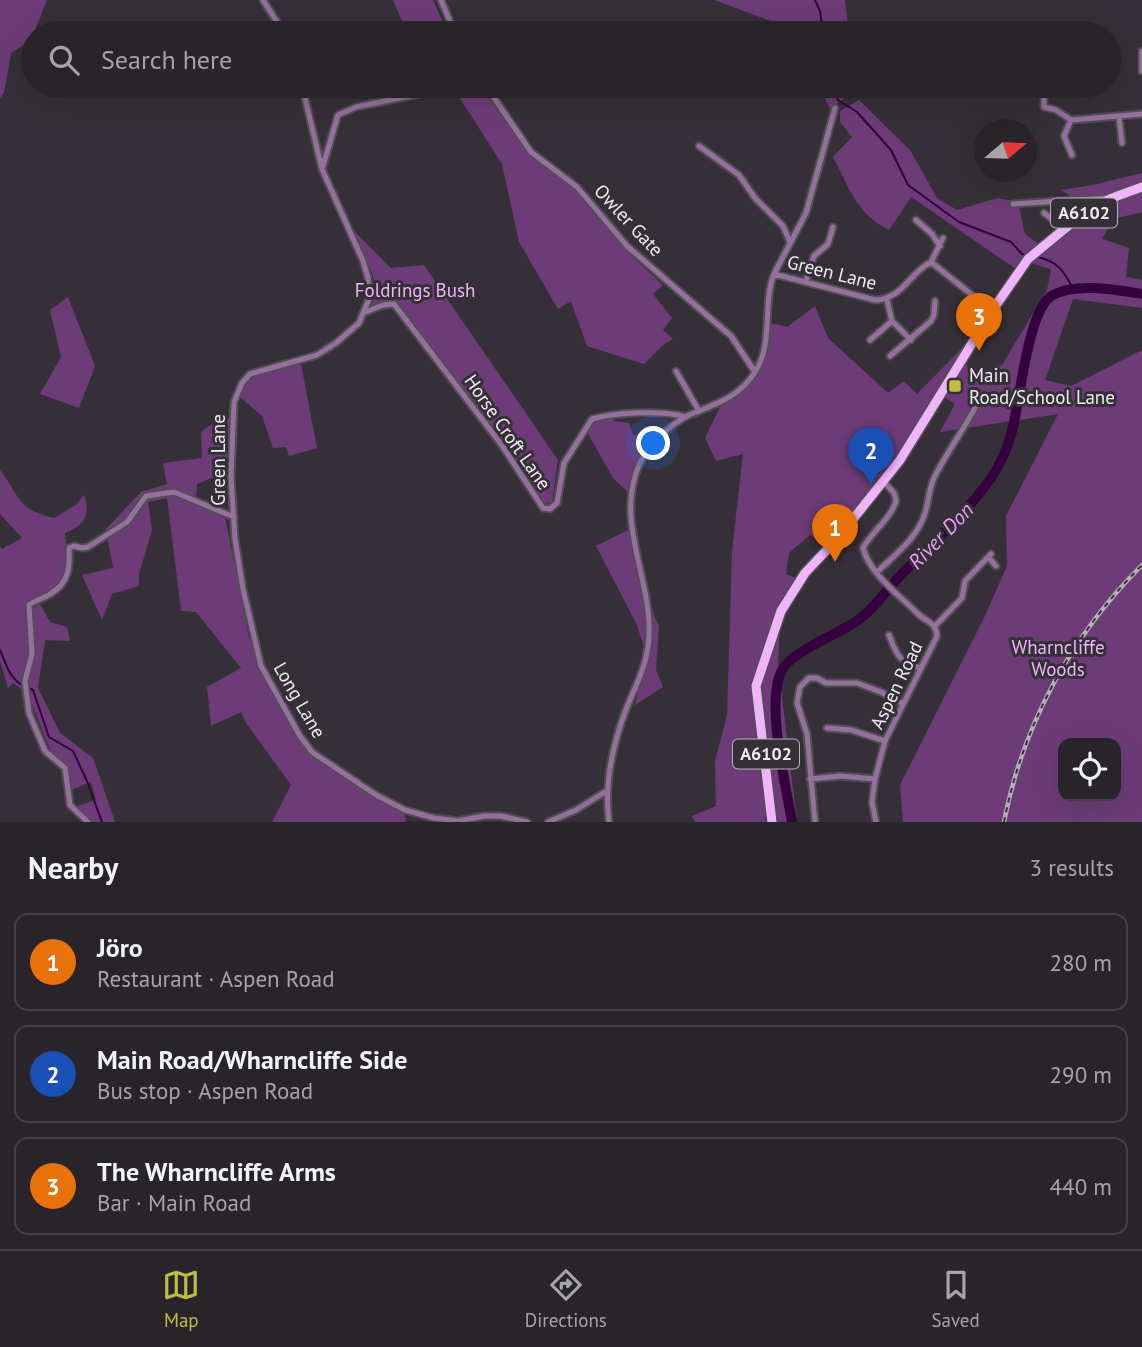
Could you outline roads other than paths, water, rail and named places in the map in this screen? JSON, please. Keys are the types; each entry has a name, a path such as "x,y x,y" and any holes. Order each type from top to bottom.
{"main road":[{"name":"A6102","path":"772,822 757,686 780,611 805,573 838,538 900,460 992,311 1031,256 1085,212 1142,187"}],"street":[{"path":"263,0 276,21"},
{"path":"441,0 450,21"},
{"path":"1141,50 1142,71"},
{"path":"305,98 322,169 368,278 369,299 363,313"},
{"path":"322,169 338,116 356,107 400,98"},
{"name":"Owler Gate","path":"494,98 531,152 577,187 627,246 731,336 755,372"},
{"path":"1044,98 1044,107 1056,110 1071,120 1142,114"},
{"path":"774,274 806,213 835,108"},
{"path":"1119,116 1122,144"},
{"path":"1071,120 1064,136 1072,155"},
{"path":"699,146 739,175 755,198 783,226 790,242"},
{"path":"1013,204 1112,198"},
{"path":"1044,213 1064,228"},
{"path":"916,220 932,234 940,246"},
{"path":"806,281 814,256 828,244 833,227"},
{"path":"943,238 932,262 992,311"},
{"name":"Green Lane","path":"755,372 762,356 768,324 769,288 774,274 875,300 887,300 932,262"},
{"path":"887,300 892,321 911,340"},
{"path":"890,356 931,321 935,301"},
{"name":"Horse Croft Lane","path":"363,313 383,305 394,304 501,444 543,508 550,509 557,503 564,463 592,419 639,414 677,414 686,417"},
{"name":"Green Lane","path":"234,517 231,477 232,423 234,402 242,383 250,374 317,355 359,323 363,313"},
{"path":"870,340 892,321"},
{"path":"676,371 699,411"},
{"path":"609,822 608,790 613,752 641,678 648,647 649,625 645,594 631,520 637,471 653,444 672,426 686,417 727,400 743,387 755,372"},
{"path":"879,575 916,531 925,515 933,480 982,394"},
{"name":"Aspen Road","path":"873,822 875,779 885,741 937,636 934,626 919,615 879,575 866,558 863,548 894,509 896,501 894,493 883,481"},
{"path":"88,822 70,804 65,768 44,751 29,713 25,681 32,654 29,605 52,594 70,571 69,548 74,545 88,547 127,522 146,496 174,492 234,517"},
{"name":"Long Lane","path":"234,517 243,589 261,666 300,736 312,752 341,773 405,810 458,821 502,816 527,822"},
{"path":"934,626 962,598 965,581 990,556 996,566"},
{"path":"889,635 898,657 905,663 920,668"},
{"path":"816,822 807,734 797,703 800,687 809,678 817,678 826,683 857,684 881,692 903,704"},
{"path":"827,728 851,730 885,741"},
{"path":"810,779 841,776 875,779"},
{"path":"548,822 576,810 608,790"}],"waterway":[{"path":"815,0 821,21"},
{"path":"838,100 857,112 891,150 908,185 959,222 1011,242 1026,255"},
{"path":"1038,257 1060,269 1074,290"},
{"name":"River Don","path":"792,822 776,722 777,684 782,670 796,656 853,624 866,613 960,516 991,478 1011,435 1031,337 1044,304 1053,295 1073,289 1097,288 1142,294"},
{"path":"0,650 11,675 24,686"},
{"path":"29,688 33,690 49,737 73,751 102,822"}],"railway":[{"path":"1004,822 1024,750 1054,683 1094,621 1142,565"}],"place":[{"name":"The Wharncliffe Arms","path":"979,351"},
{"name":"Main Road/School Lane","path":"955,386"},
{"name":"Main Road/Wharncliffe Side","path":"871,485"},
{"name":"Jöro","path":"835,562"}],"park label":[{"name":"Foldrings Bush","path":"415,290"},
{"name":"Wharncliffe Woods","path":"1058,658"}]}
